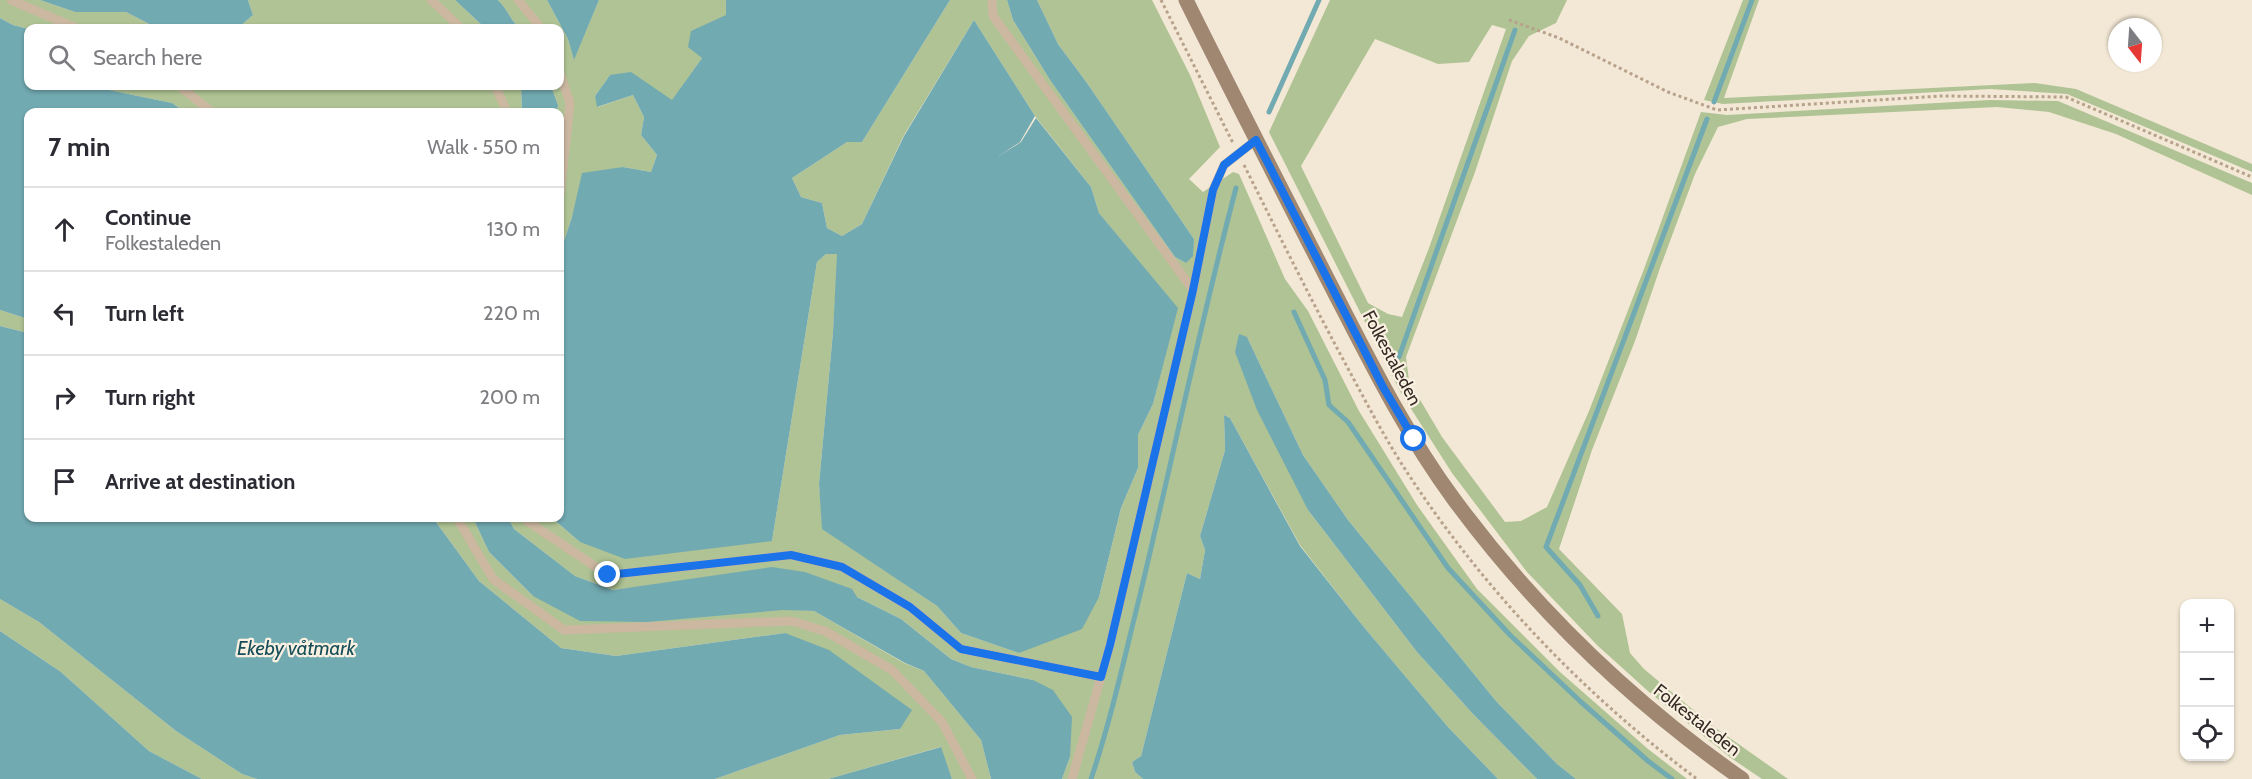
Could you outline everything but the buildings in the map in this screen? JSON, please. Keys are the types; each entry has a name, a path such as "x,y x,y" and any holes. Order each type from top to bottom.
{"main road":[{"name":"Folkestaleden","path":"1186,0 1383,387 1452,497 1526,588 1590,655 1657,716 1742,779"}],"lane":[{"path":"11,0 67,24"},
{"path":"431,0 457,24"},
{"path":"518,0 538,24"},
{"path":"992,0 993,16 1193,290"},
{"path":"564,85 570,103 564,158"},
{"path":"184,90 207,108"},
{"path":"497,90 503,108"},
{"path":"1072,779 1110,645 1193,290 1213,190 1224,165 1256,140"},
{"path":"459,522 493,579 564,630 791,621 825,631 892,670 942,722 972,779"},
{"path":"528,522 608,575 791,555 842,567 910,607 961,649 1101,677"}],"path":[{"path":"1509,20 1559,38 1668,92 1717,110 1941,96 2066,97 2252,177"}],"green space":[{"path":"0,0 40,0 75,12 126,12 149,24 24,24 24,28 0,18"},
{"path":"248,0 455,0 481,24 243,24 253,15"},
{"path":"498,0 547,0 560,24 516,24"},
{"path":"599,0 726,0 726,15 702,58 672,101 610,75 595,96 598,107 633,95 644,117 641,135 657,155 651,172 623,167 572,217 564,241 564,108 558,108 552,90 564,90 564,32 574,59"},
{"path":"950,0 1007,0 1013,20 1050,80 1175,257 1186,263 1194,239 1058,44 1037,0 1152,0 1190,75 1220,147 1189,179 1203,192 1233,172 1239,174 1285,279 1308,311 1359,411 1417,505 1477,589 1560,672 1648,749 1687,779 1576,779 1557,764 1496,701 1348,520 1303,455 1247,337 1308,510 1417,652 1473,714 1537,779 1498,779 1448,727 1363,626 1300,545 1230,418 1224,415 1225,450 1200,536 1205,550 1200,579 1187,573 1141,756 1132,762 1135,772 1143,779 1062,779 1070,757 1033,680 971,667 951,659 901,619 857,597 640,587 613,590 575,576 514,529 510,522 557,522 580,542 772,541 817,262 826,254 838,254 819,484 823,529 937,606 961,633 1019,653 1099,597 1121,508 1138,468 1138,435 1153,404 1177,308 1099,213 1091,187 1035,116 974,20 904,135 862,224 842,236 827,228 822,203 801,197 792,178 847,142 862,142"},
{"path":"1330,0 1567,0 1556,23 1529,36 1512,61 1475,172 1406,357 1409,381 1442,437 1505,522 1521,521 1547,507 1589,411 1701,112 1727,115 1990,100 2058,101 2252,183 2252,195 2116,134 2049,112 1997,107 1747,119 1718,127 1695,174 1635,341 1592,450 1559,549 1622,614 1630,653 1644,669 1710,724 1788,779 1762,779 1731,758 1649,692 1598,646 1527,572 1452,473 1401,393 1269,132","holes":["1492,25 1506,29 1429,248 1402,317 1388,314 1368,303 1301,166 1375,39 1438,64 1469,62"]},
{"path":"1743,0 1759,0 1724,98 2035,83 2076,89 2252,164 2252,172 2067,94 1990,89 1723,104 1704,100"},
{"path":"108,90 521,90 522,108 179,108 172,103"},
{"path":"0,310 24,318 24,332 0,326"},
{"path":"436,522 475,522 489,552 533,596 814,611 904,663 924,671 981,740 991,779 952,779 940,747 828,779 715,779 840,735 900,729 785,633 616,656 561,648 479,581"},
{"path":"0,599 39,622 176,731 242,774 257,779 202,779 149,751 61,672 0,631"}],"water":[{"path":"40,0 248,0 253,15 243,24 149,24 126,12 75,12"},
{"path":"455,0 498,0 516,24 481,24"},
{"path":"547,0 599,0 574,60 564,32 564,24 560,24"},
{"path":"726,0 950,0 862,142 847,142 792,178 801,197 822,203 827,228 842,236 862,224 904,136 974,20 1035,116 1020,142 999,156 1021,142 1036,118 1091,187 1099,213 1178,308 1153,404 1138,435 1138,468 1121,508 1099,597 1082,629 1019,653 961,633 937,606 822,529 819,484 833,332 837,254 826,254 817,262 772,541 625,559 580,542 557,522 564,522 564,241 582,173 623,167 651,172 657,155 641,135 644,117 633,95 597,107 595,96 610,75 631,72 672,100 702,58 688,47 691,31 726,15"},
{"path":"1007,0 1037,0 1058,44 1194,239 1193,256 1186,263 1175,257 1050,80 1013,20"},
{"path":"0,18 24,28 24,90 109,90 172,103 179,108 24,108 24,318 0,310"},
{"path":"521,90 552,90 558,105 558,108 522,108"},
{"name":"Ekeby våtmark","path":"0,326 24,332 24,522 436,522 479,581 561,648 616,656 785,633 829,650 912,710 900,729 840,735 715,779 257,779 242,774 176,731 39,622 0,599"},
{"path":"1239,334 1247,337 1303,455 1348,520 1496,701 1557,764 1576,779 1537,779 1473,714 1417,652 1308,510 1257,410 1235,352"},
{"path":"1224,415 1230,418 1300,546 1363,626 1448,727 1498,779 1143,779 1135,772 1132,762 1141,756 1187,573 1200,579 1205,550 1200,536 1225,450"},
{"path":"475,522 510,522 514,529 575,576 613,590 772,567 805,572 852,589 857,597 901,619 951,659 971,667 1033,680 1053,690 1072,717 1070,757 1062,779 991,779 981,740 924,671 905,663 814,611 783,610 647,622 580,621 533,596 489,552"},
{"path":"0,631 61,672 149,751 202,779 0,779"},
{"path":"941,747 952,779 828,779"}],"waterway":[{"path":"1269,112 1319,0"},
{"path":"1714,102 1752,0"},
{"path":"1399,357 1515,30"},
{"path":"1598,616 1580,585 1546,547 1707,119"},
{"path":"1091,779 1122,667 1236,188"},
{"path":"1294,312 1325,380 1329,405 1348,422 1448,568 1510,635 1581,702 1672,779"}],"route":[{"path":"608,575 791,555 842,567 910,607 961,649 1101,677 1193,290 1213,190 1224,165 1256,140 1383,387 1414,439"}]}
